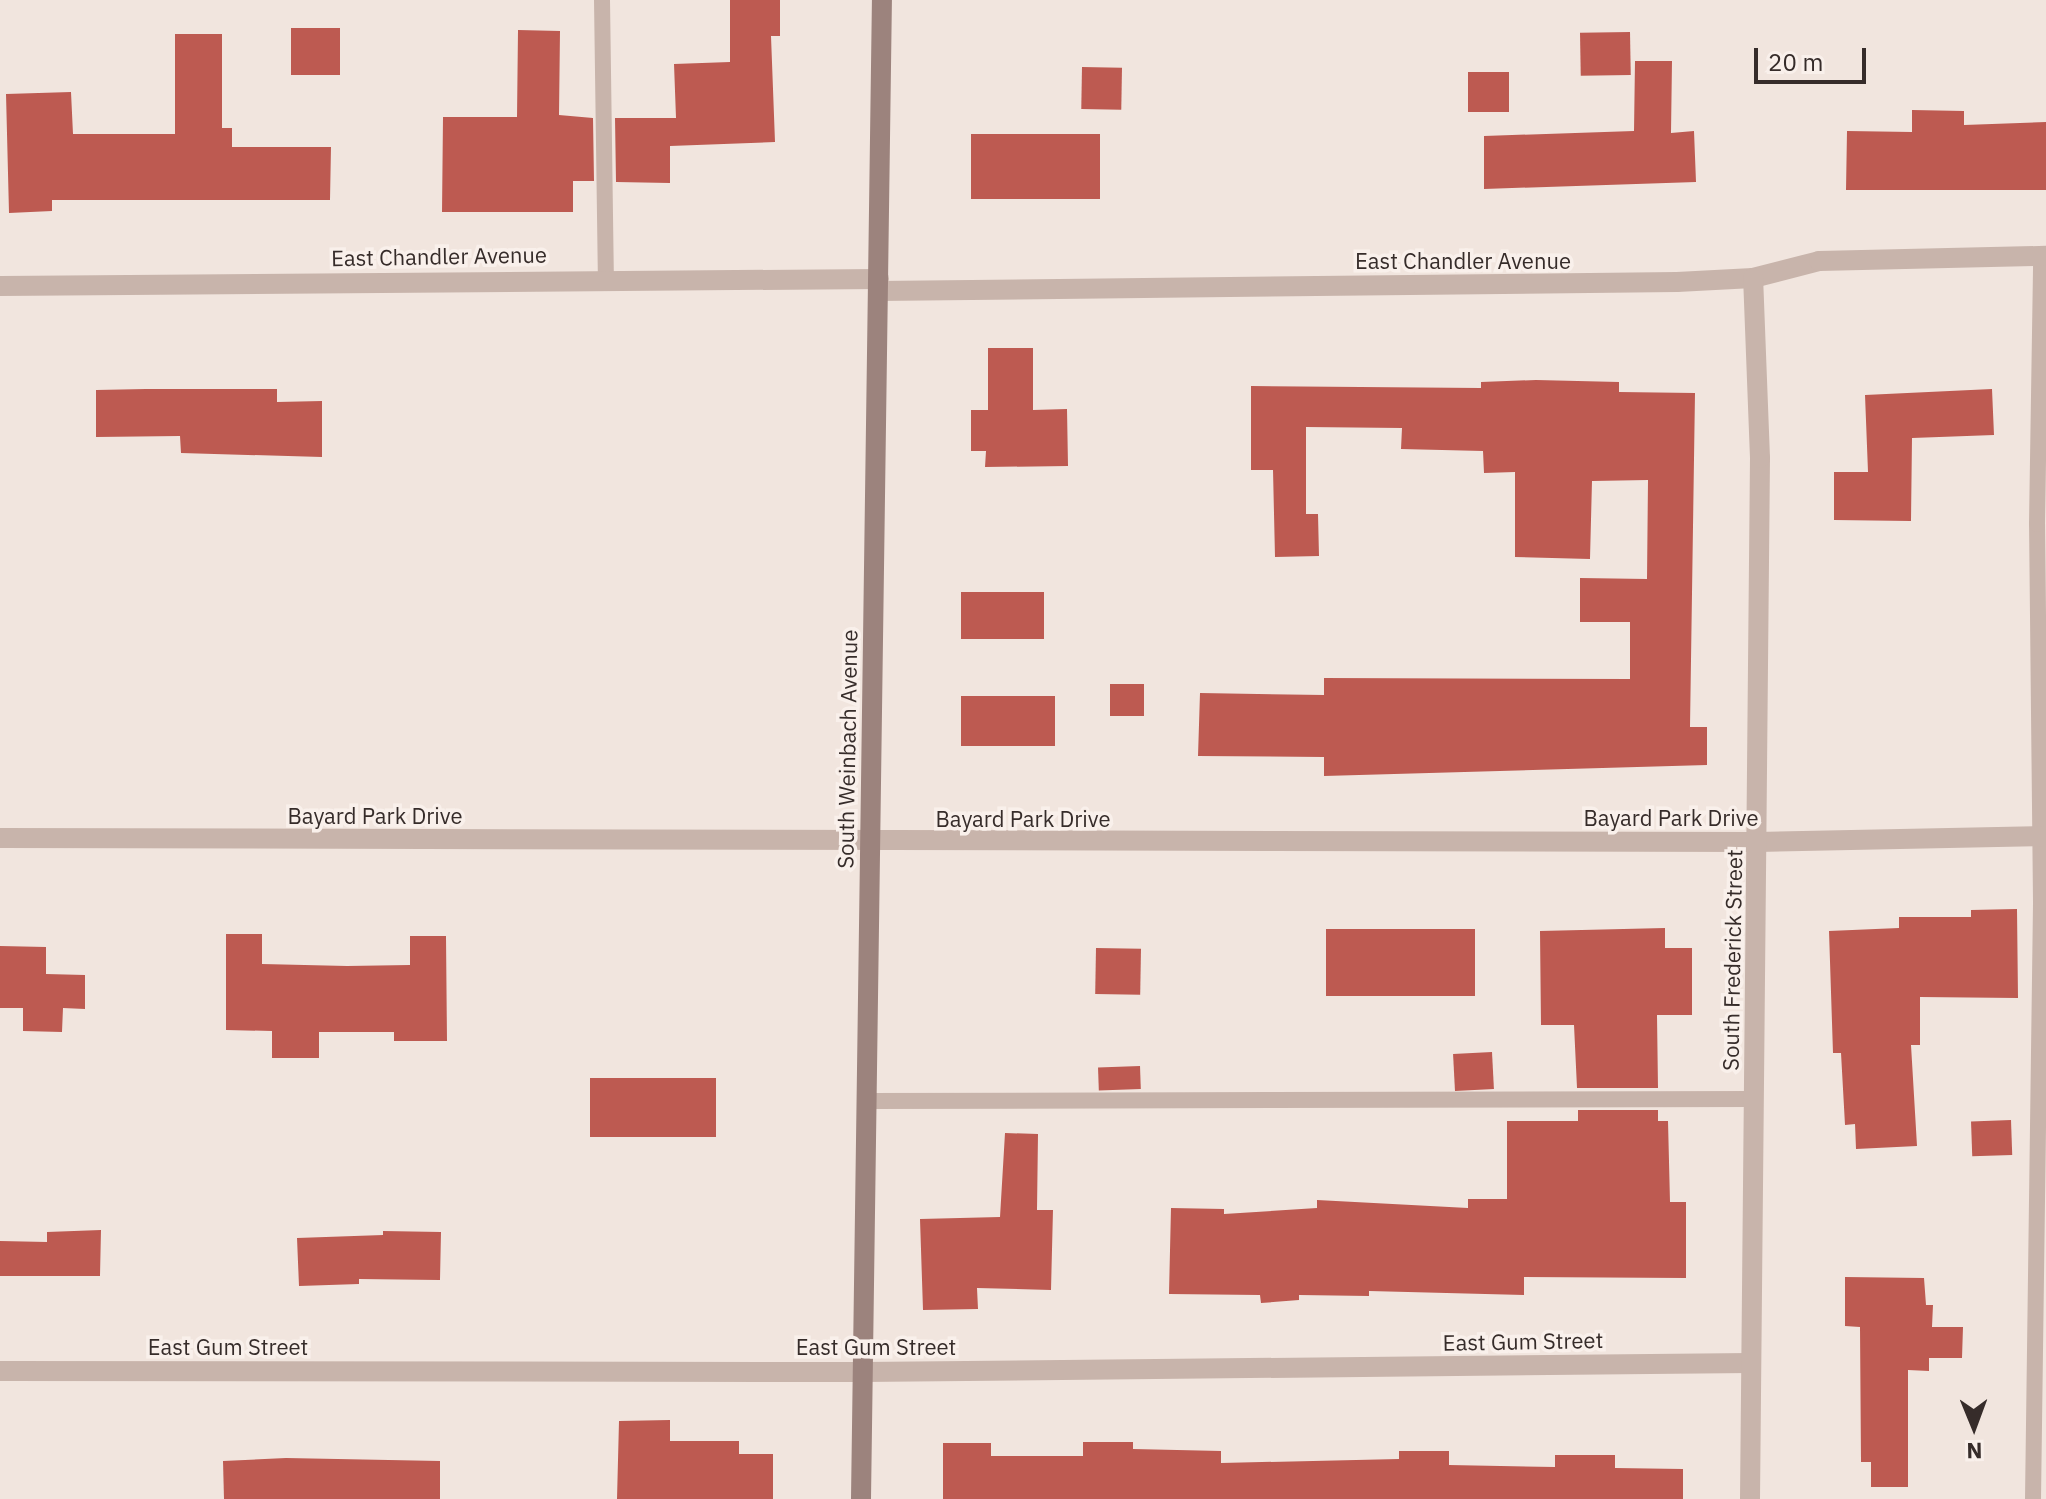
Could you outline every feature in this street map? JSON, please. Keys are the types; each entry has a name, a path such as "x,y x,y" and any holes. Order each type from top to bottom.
{"street":[{"name":"South Weinbach Avenue","path":"861,1499 882,0"},
{"name":"East Chandler Avenue","path":"0,286 606,279 878,285 1753,278 1819,261 2043,256"},
{"name":"South Frederick Street","path":"1750,1499 1760,458 1753,278"},
{"name":"Bayard Park Drive","path":"0,838 870,843 1757,842 2043,836"},
{"name":"East Gum Street","path":"0,1371 863,1372 1751,1363"}],"lane":[{"path":"602,0 606,279"},
{"path":"2033,1499 2043,836 2043,256"},
{"path":"867,1101 1755,1099"}],"building":[{"path":"730,0 780,0 780,36 771,36 775,142 670,146 670,183 616,182 615,118 676,118 674,64 730,62"},
{"path":"291,28 340,28 340,75 291,75"},
{"path":"518,30 560,31 559,115 593,118 594,181 573,181 573,212 442,212 443,117 517,117"},
{"path":"1630,32 1631,75 1581,76 1580,33"},
{"path":"175,34 222,34 222,128 232,128 232,147 331,147 330,200 52,200 52,211 9,213 6,94 71,92 73,134 175,134"},
{"path":"1635,61 1672,61 1671,133 1694,131 1696,182 1484,189 1484,136 1634,131"},
{"path":"1082,67 1122,68 1121,110 1081,109"},
{"path":"1468,72 1509,72 1509,112 1468,112"},
{"path":"1912,110 1964,111 1964,125 2046,122 2046,190 1846,190 1847,131 1912,132"},
{"path":"971,134 1100,134 1100,199 971,199"},
{"path":"988,348 1033,348 1033,410 1067,409 1068,466 985,467 986,451 971,451 971,410 988,410"},
{"path":"1481,382 1619,382 1619,392 1695,393 1690,727 1707,727 1707,765 1324,776 1324,757 1198,756 1200,693 1324,695 1324,678 1630,679 1630,622 1580,622 1580,578 1647,579 1648,480 1592,481 1590,559 1515,557 1515,472 1484,473 1483,451 1401,449 1402,428 1306,427 1306,514 1318,514 1319,556 1275,557 1273,470 1251,470 1251,386 1481,388"},
{"path":"277,389 277,402 322,401 322,457 181,453 180,436 96,437 96,390"},
{"path":"1992,389 1994,435 1912,438 1911,521 1834,520 1834,472 1868,472 1865,395"},
{"path":"961,592 1044,592 1044,639 961,639"},
{"path":"1110,684 1144,684 1144,716 1110,716"},
{"path":"961,696 1055,696 1055,746 961,746"},
{"path":"2017,909 2018,998 1920,997 1920,1045 1911,1045 1917,1146 1856,1149 1855,1124 1845,1125 1841,1053 1833,1053 1829,931 1899,928 1899,917 1971,917 1971,910"},
{"path":"1665,928 1665,948 1692,948 1692,1015 1657,1015 1658,1088 1577,1088 1574,1025 1541,1025 1540,931"},
{"path":"1326,929 1475,929 1475,996 1326,996"},
{"path":"226,934 262,934 262,964 347,966 410,965 410,936 446,936 447,1041 394,1041 394,1032 319,1032 319,1058 272,1058 272,1031 226,1030"},
{"path":"0,946 46,947 46,974 85,975 85,1009 63,1008 62,1032 23,1031 23,1008 0,1008"},
{"path":"1096,948 1141,949 1140,995 1095,994"},
{"path":"1492,1052 1494,1089 1455,1091 1453,1054"},
{"path":"1140,1066 1141,1089 1099,1090 1098,1067"},
{"path":"590,1078 716,1078 716,1137 590,1137"},
{"path":"1578,1110 1658,1110 1658,1121 1668,1121 1670,1202 1686,1202 1686,1278 1524,1277 1524,1295 1369,1291 1369,1296 1299,1295 1299,1300 1261,1303 1260,1295 1169,1294 1171,1208 1224,1209 1224,1214 1317,1208 1317,1200 1468,1208 1468,1199 1507,1199 1507,1121 1578,1121"},
{"path":"2011,1120 2012,1155 1972,1156 1971,1121"},
{"path":"1005,1133 1038,1134 1037,1210 1053,1210 1051,1290 977,1288 978,1309 923,1310 920,1219 1000,1217"},
{"path":"101,1230 100,1276 0,1276 0,1241 47,1242 47,1232"},
{"path":"383,1231 441,1232 440,1280 359,1279 359,1284 299,1286 297,1238 383,1235"},
{"path":"1845,1277 1924,1278 1926,1305 1933,1305 1932,1327 1963,1327 1962,1358 1929,1358 1929,1371 1908,1370 1908,1487 1871,1487 1871,1462 1861,1462 1860,1327 1845,1326"},
{"path":"670,1420 670,1441 739,1441 739,1454 773,1454 773,1499 617,1499 619,1421"},
{"path":"1083,1442 1133,1442 1133,1449 1221,1451 1221,1463 1399,1459 1399,1451 1449,1451 1449,1465 1555,1467 1555,1455 1615,1455 1615,1468 1683,1469 1683,1499 943,1499 943,1443 991,1443 991,1456 1083,1456"},
{"path":"286,1458 440,1461 440,1499 224,1499 223,1461"}]}
